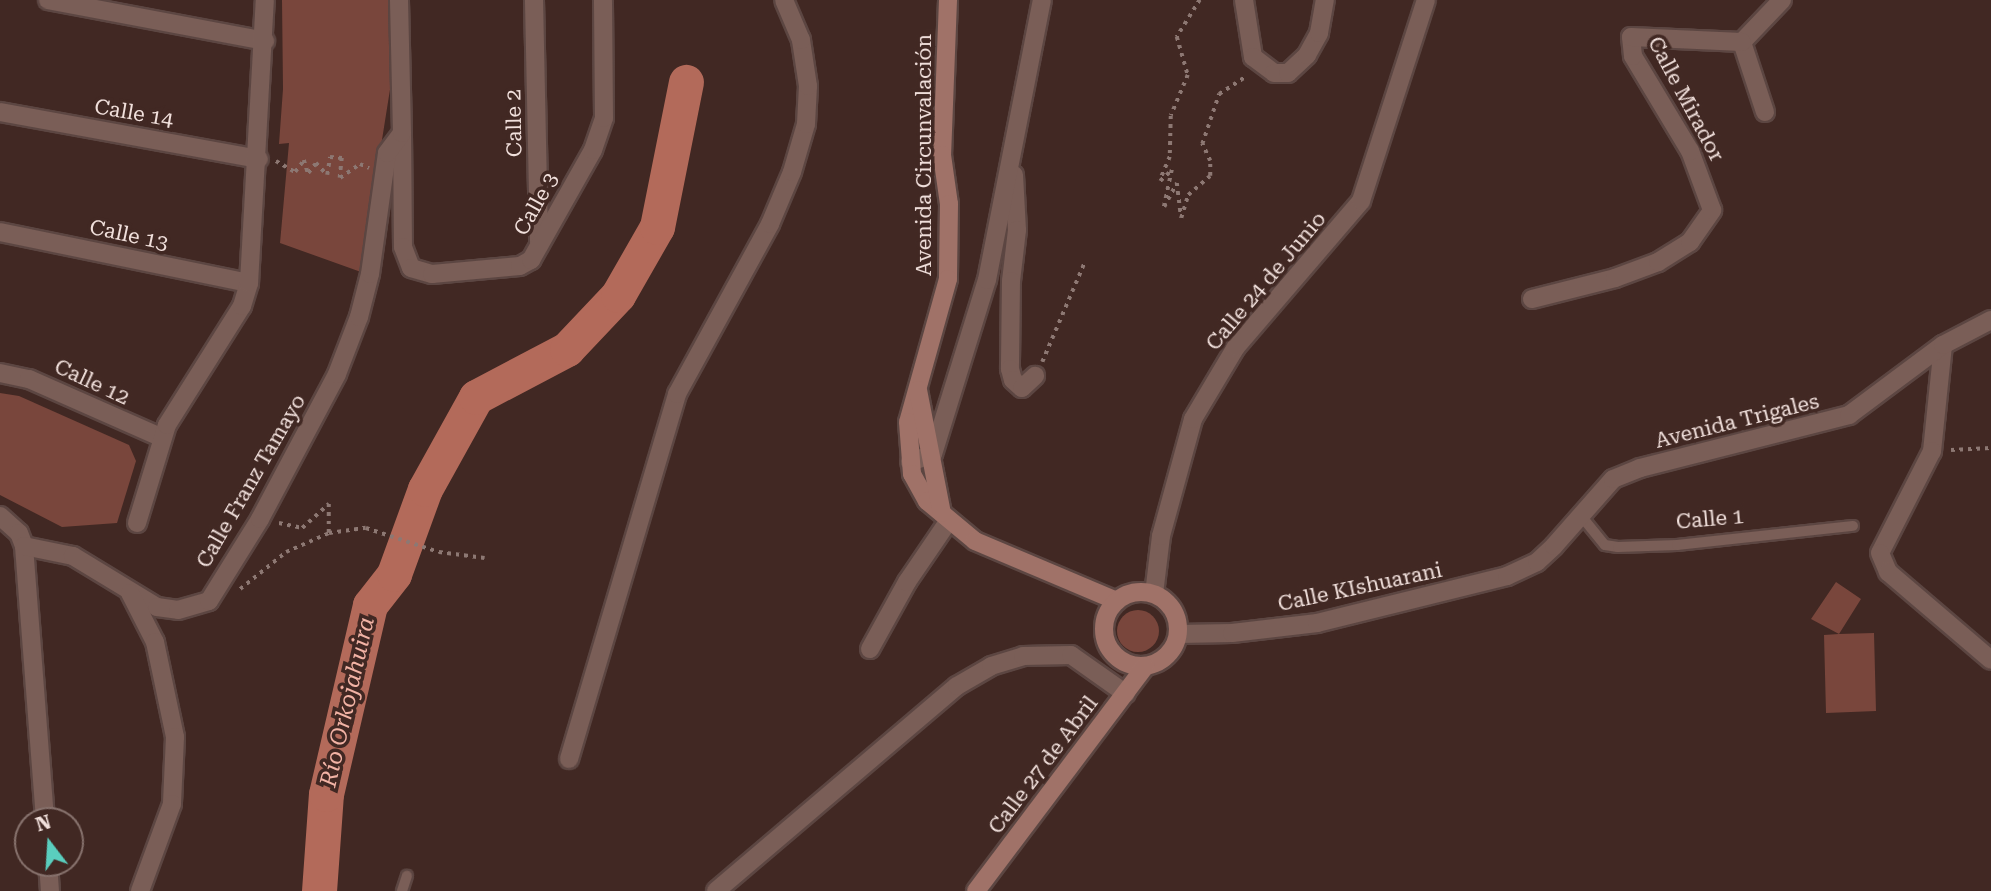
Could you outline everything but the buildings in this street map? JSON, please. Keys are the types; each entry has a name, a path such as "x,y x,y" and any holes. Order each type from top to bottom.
{"main road":[{"name":"Avenida Circunvalación","path":"948,0 942,155 949,204 948,279 908,422 910,462 918,490 945,518 1010,557 1086,584 1116,601"},
{"name":"Avenida Circunvalación","path":"918,390 945,518"},
{"path":"1135,592 1154,594 1173,610 1179,634 1168,656 1145,667 1122,662 1106,644 1104,621 1116,601 1135,592"},
{"name":"Calle 27 de Abril","path":"976,891 1145,667"}],"street":[{"path":"48,0 265,41"},
{"path":"137,523 163,438 242,306 249,283 259,159 265,0"},
{"path":"399,0 402,133"},
{"name":"Calle 2","path":"534,0 539,245"},
{"name":"Calle 3","path":"402,133 403,247 411,268 432,274 520,266 531,260 593,150 604,118 603,0"},
{"path":"569,759 677,394 764,235 792,172 806,124 808,86 801,40 784,0"},
{"path":"910,462 933,454 987,280 1042,0"},
{"path":"1244,0 1248,44 1260,67 1274,73 1288,73 1301,62 1319,33 1325,0"},
{"name":"Calle 24 de Junio","path":"1154,594 1161,537 1193,419 1236,347 1361,201 1426,0"},
{"path":"1765,112 1742,42 1782,0"},
{"name":"Calle Mirador","path":"1532,299 1615,278 1658,262 1690,242 1712,210 1690,151 1633,56 1632,37 1742,42"},
{"name":"Calle 14","path":"0,112 259,159"},
{"name":"Calle Franz Tamayo","path":"24,546 74,555 130,593 157,607 178,610 209,601 260,519 337,374 359,317 370,274 387,153 402,133"},
{"path":"1013,150 1017,230 1011,281 1010,369 1013,380 1022,388 1035,376"},
{"name":"Calle 13","path":"0,232 249,283"},
{"name":"Avenida Trigales","path":"1507,576 1536,562 1582,517 1613,479 1627,471 1849,415 1943,345 1991,320"},
{"path":"1943,345 1932,451 1883,541 1880,553 1888,572 1991,660"},
{"name":"Calle 12","path":"0,373 29,379 163,438"},
{"path":"0,516 19,533 24,546 44,807"},
{"path":"870,649 945,518"},
{"name":"Calle KIshuarani","path":"1179,634 1233,634 1317,623 1507,576"},
{"path":"130,593 155,642 175,737 173,804 140,891"},
{"path":"716,891 957,686 990,666 1023,656 1071,654 1126,694"}],"lane":[{"name":"Calle 1","path":"1582,517 1605,545 1618,547 1689,544 1853,526"},
{"path":"402,891 407,876"}],"path":[{"path":"1200,0 1177,37 1188,75 1171,116 1170,157 1160,181 1172,170 1164,207 1177,183 1181,218 1188,195 1210,176 1210,160 1202,144 1219,94 1260,67"},
{"path":"259,159 284,162 295,172 304,160 308,173 316,163 327,175 330,157 342,158 340,178 360,164 383,174"},
{"path":"1035,376 1085,261"},
{"path":"1932,451 1991,447"},
{"path":"260,519 302,528 329,504 329,533"},
{"path":"209,601 239,589 286,552 329,533 366,528 439,552 485,558"}],"shaded area":[{"path":"282,0 391,0 395,58 361,272 280,243 289,143 279,144 283,89"},
{"path":"0,393 19,396 129,445 136,461 117,523 62,527 0,495"},
{"path":"1836,582 1861,599 1839,634 1811,619"},
{"path":"1138,610 1153,616 1159,631 1153,646 1138,652 1123,646 1117,631 1123,616"},
{"path":"1874,633 1876,711 1826,713 1824,635"}],"waterway":[{"name":"Río Orkojahuira","path":"319,891 326,794 370,605 394,574 425,489 476,397 567,349 618,295 657,227 686,82"}]}
